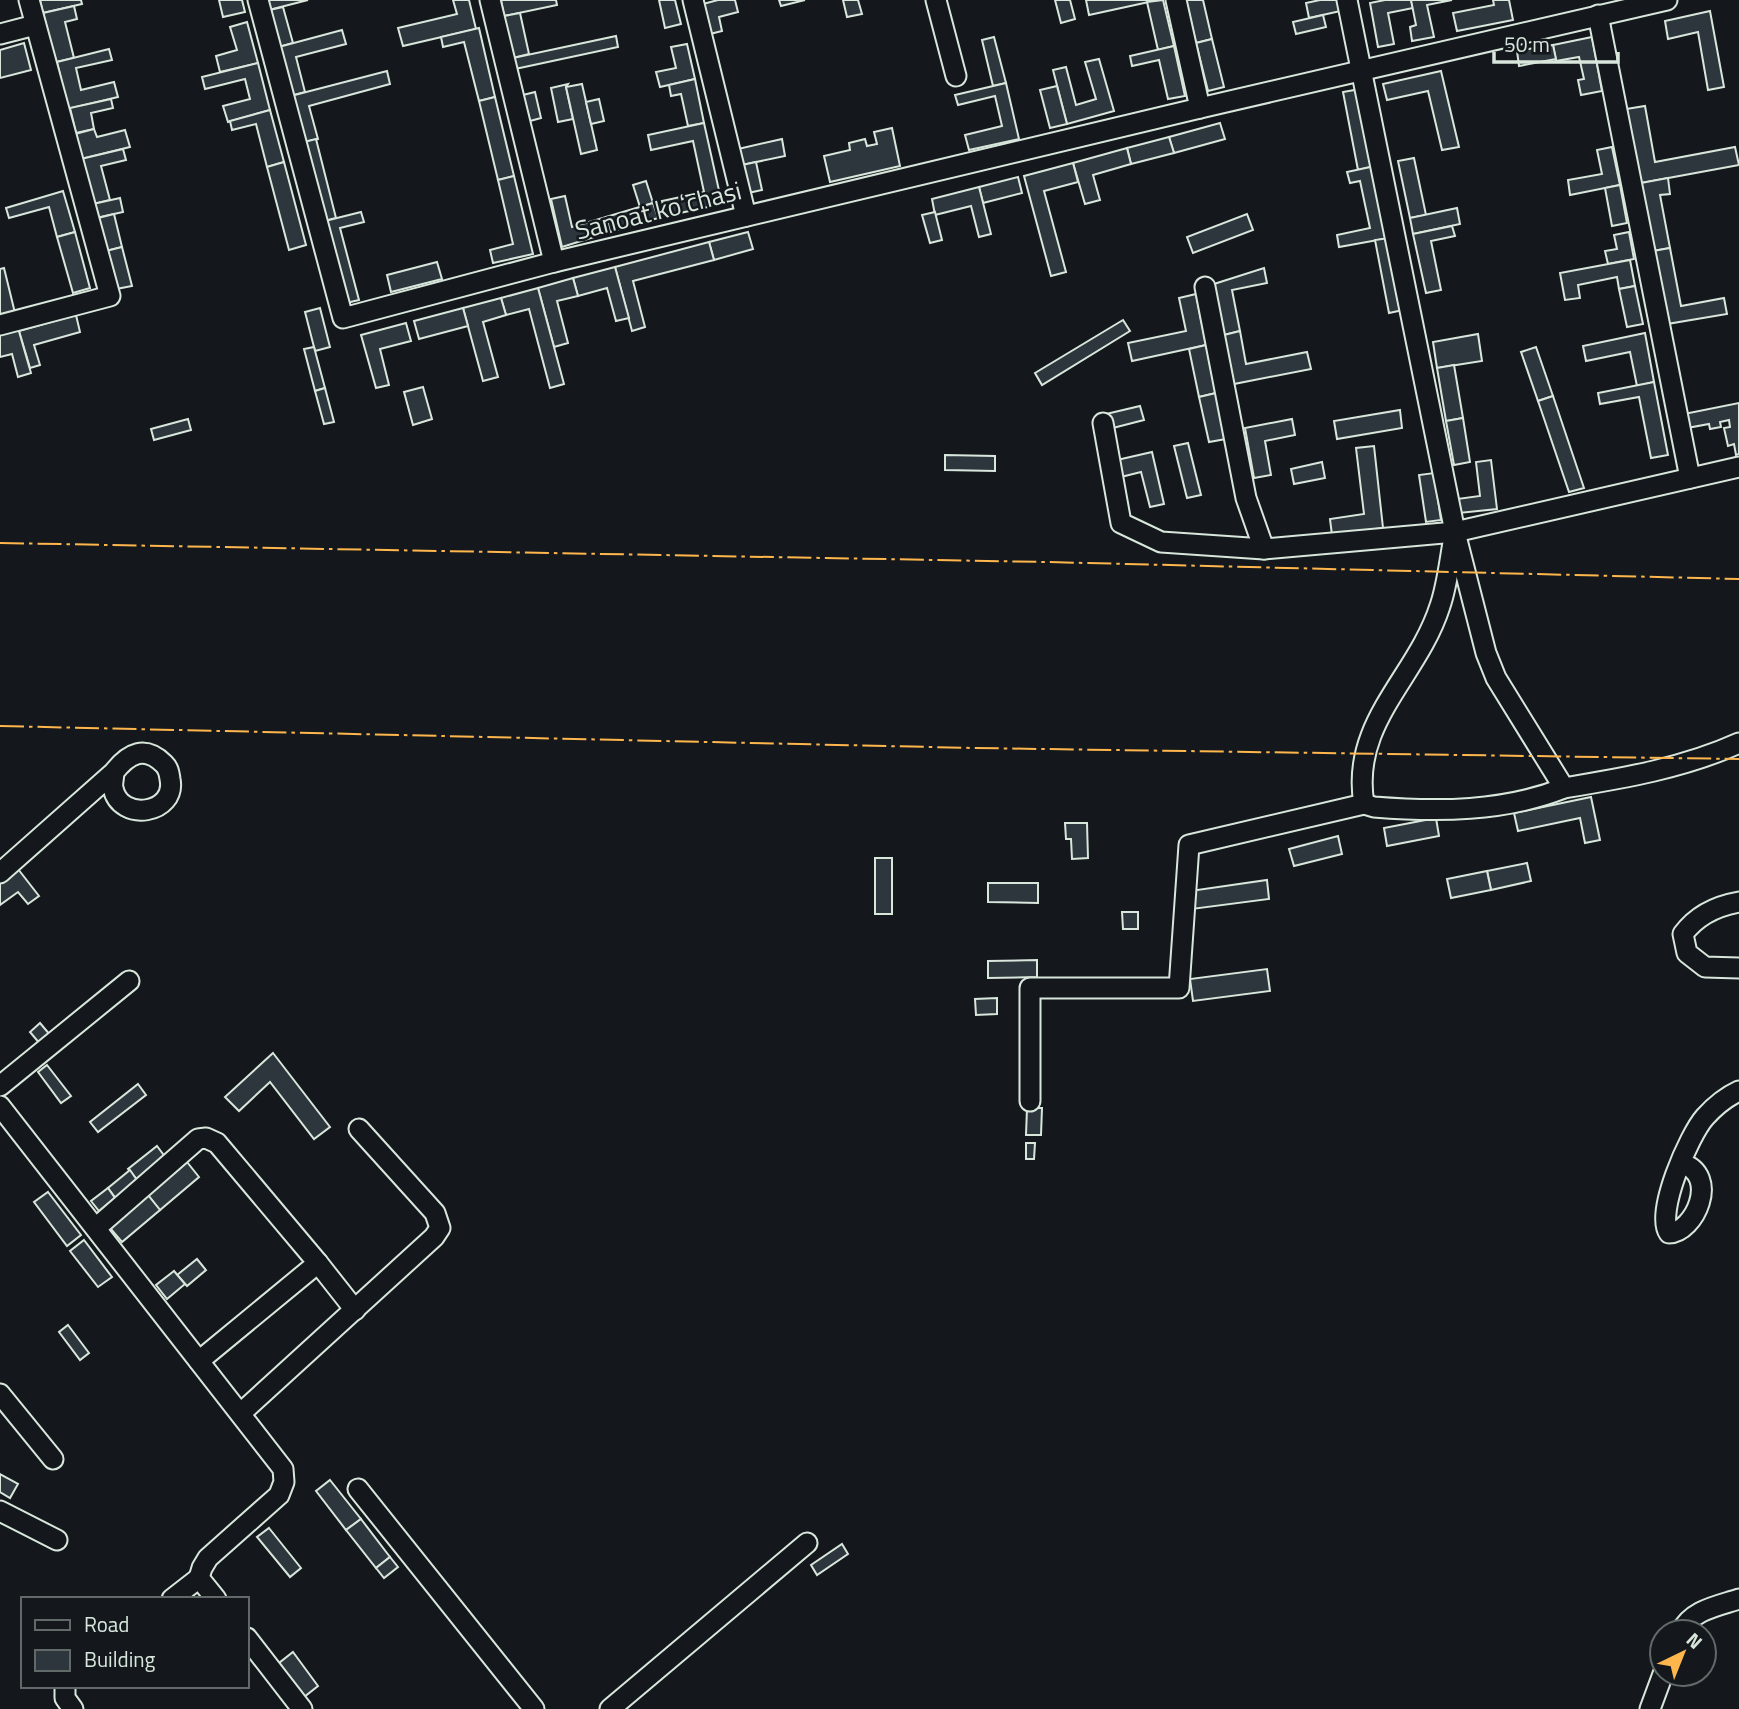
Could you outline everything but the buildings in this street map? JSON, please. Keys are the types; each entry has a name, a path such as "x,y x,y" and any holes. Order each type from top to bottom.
{"street":[{"path":"0,325 110,296 29,0"},
{"name":"Sanoat koʻchasi","path":"258,0 343,318 555,262 746,216 1361,69 1667,0"},
{"path":"490,0 555,262"},
{"path":"694,0 746,216"},
{"path":"936,0 956,76"},
{"path":"1176,0 1200,108"},
{"path":"1347,0 1455,532 1486,653 1496,678 1564,788"},
{"path":"1598,15 1690,478"},
{"path":"0,34 35,25"},
{"path":"1205,287 1246,498 1265,550"},
{"path":"1103,423 1121,523 1161,542 1265,550 1455,532 1739,467"},
{"path":"1364,804 1361,783 1366,747 1379,715 1414,661 1440,607 1455,532"},
{"path":"1030,1101 1030,988 1179,988 1189,845 1364,804 1374,807 1447,810 1519,803 1564,788 1659,771 1713,755 1739,743"},
{"path":"0,873 114,772"},
{"path":"1739,902 1722,905 1693,920 1683,933 1687,953 1705,967 1739,968"},
{"path":"0,1086 129,981"},
{"path":"1681,1163 1687,1145 1704,1119 1727,1096 1739,1091"},
{"path":"0,1106 97,1227 283,1469 284,1482 279,1495 208,1558 200,1578 175,1597"},
{"path":"241,1413 434,1237 440,1228 435,1213 359,1129"},
{"path":"97,1227 198,1139 206,1138 217,1143 355,1310"},
{"path":"199,1361 318,1263"},
{"path":"0,1394 53,1460"},
{"path":"358,1489 534,1709"},
{"path":"0,1511 57,1540"},
{"path":"610,1709 807,1543"},
{"path":"200,1578 214,1597"},
{"path":"1691,1618 1739,1598"},
{"path":"248,1639 302,1709"},
{"path":"65,1688 65,1698 73,1709"},
{"path":"1650,1709 1658,1688"}],"power":[{"path":"0,543 1045,562 1739,579"},
{"path":"0,726 974,748 1739,759"}]}
